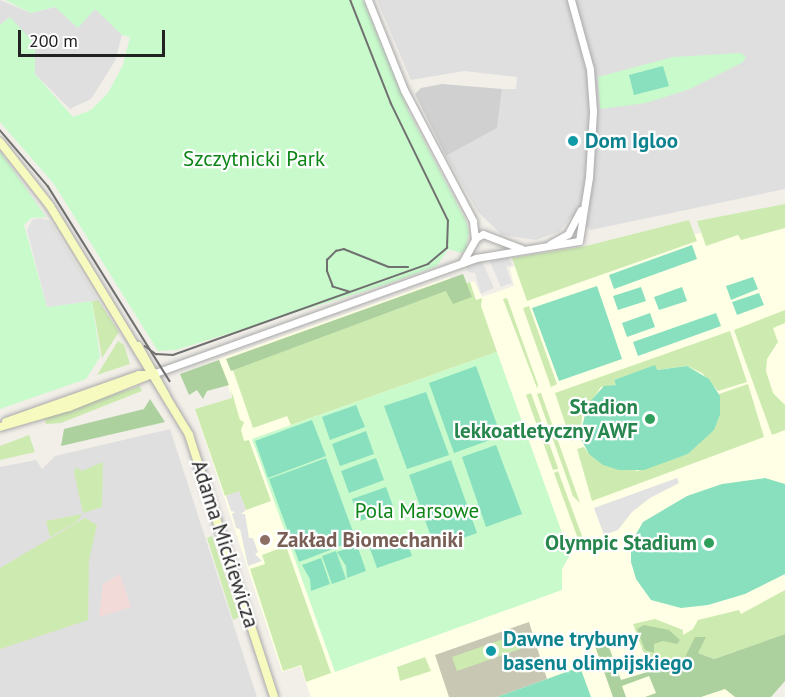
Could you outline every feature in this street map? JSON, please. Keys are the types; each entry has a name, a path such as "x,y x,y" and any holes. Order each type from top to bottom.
{"main road":[{"name":"Adama Mickiewicza","path":"0,142 45,198 133,340 194,447 274,697"},
{"path":"0,426 69,407 152,374"}],"street":[{"path":"368,0 404,90 473,221 494,238 522,249"},
{"path":"152,374 481,257 579,241 592,157 592,85 571,0"},
{"path":"546,246 569,232 585,199"},
{"path":"473,221 474,243 481,257"},
{"path":"569,232 580,234"},
{"path":"569,232 571,243"},
{"path":"461,264 474,243 494,238"},
{"path":"492,255 496,249 494,238"}],"shaded area":[{"path":"0,0 31,13 55,7 95,8 122,35 115,61 91,99 70,109 35,74 10,17 0,25"},
{"path":"377,0 785,0 785,189 591,230 571,217 560,231 536,240 502,235 478,212 446,156 497,128 502,89 516,89 517,77 464,71 411,80"},
{"path":"442,84 502,89 497,128 446,156 415,94 421,88"},
{"path":"785,215 785,681 771,697 311,697 300,666 282,672 195,409 232,398 219,359 450,277 454,288 474,281 482,297 514,286 510,268 530,261 650,244"},
{"path":"40,218 50,221 98,300 47,307 27,230 32,220"},
{"path":"507,256 513,265 506,267 512,283 501,287 490,262"},
{"path":"482,261 494,288 481,294 475,273 468,272 466,266"},
{"path":"170,429 257,697 0,697 0,467 36,460 42,469 55,456"},
{"path":"677,478 679,483 650,498 632,512 618,530 604,535 594,508"},
{"path":"239,491 246,510 241,514 245,514 249,538 253,538 258,552 255,554 262,561 248,566 240,529 236,528 232,514 235,512 231,511 226,496"},
{"path":"120,574 131,607 99,617 103,584"},
{"path":"529,622 547,679 497,697 449,697 435,655"}],"green space":[{"name":"Szczytnicki Park","path":"5,0 363,0 409,112 466,221 469,232 466,250 461,253 448,249 437,266 387,284 176,350 158,351 54,184 0,122 0,25 10,17 35,44 35,74 73,117 91,110 108,93 123,65 130,37 122,35 95,9 78,28 55,7 31,13"},
{"path":"740,53 746,56 743,62 690,89 646,103 600,109 598,77 673,57"},
{"path":"663,66 669,86 634,95 629,75"},
{"path":"0,151 46,217 31,218 24,225 47,307 92,301 100,357 86,379 0,409"},
{"path":"785,204 785,228 741,240 738,235 706,246 697,221"},
{"path":"689,220 697,241 527,301 512,258 586,246"},
{"path":"692,245 697,259 614,289 609,275"},
{"path":"463,274 472,297 453,304 446,291 231,371 226,359"},
{"path":"753,277 758,289 731,300 726,286"},
{"path":"470,282 476,300 482,298 481,306 497,352 291,425 287,416 253,428 233,370"},
{"path":"597,286 622,359 559,381 532,308"},
{"path":"641,287 646,301 618,310 613,296"},
{"path":"682,287 687,301 659,310 654,297"},
{"path":"759,293 764,305 737,315 732,302"},
{"path":"507,298 538,385 537,388 503,299"},
{"path":"98,300 119,332 102,358 92,301"},
{"path":"529,306 557,384 551,387 523,308"},
{"path":"785,310 785,323 773,328 778,342 767,359 766,371 773,393 785,405 785,430 772,435 734,330"},
{"path":"650,313 655,327 627,337 622,323"},
{"path":"716,313 721,326 638,356 633,342"},
{"path":"730,331 747,382 718,391 702,373 687,366 656,370 655,366 614,380 616,385 601,387 582,415 581,437 571,441 555,393"},
{"path":"118,341 124,345 130,364 97,375"},
{"name":"Pola Marsowe","path":"497,352 570,555 562,569 562,590 335,672 252,439"},
{"path":"219,360 229,385 207,391 203,399 197,390 189,395 180,374"},
{"name":"Stadion lekkoatletyczny AWF","path":"655,365 657,370 687,366 709,379 720,396 720,415 714,430 688,454 644,470 619,470 603,465 589,454 580,437 587,405 604,386 616,385 614,380"},
{"path":"476,366 501,436 454,453 429,383"},
{"path":"748,384 764,437 592,501 577,449 584,447 589,454 637,471 688,454 714,429 720,415 719,394"},
{"path":"140,386 142,391 61,423 46,424 44,417"},
{"path":"231,389 240,420 244,422 241,430 244,441 249,440 271,501 246,510 239,492 225,496 195,409 232,398"},
{"path":"426,392 449,455 407,469 384,406"},
{"path":"531,393 558,469 553,470 526,395"},
{"path":"541,393 580,503 573,496 537,394"},
{"path":"150,399 165,422 61,446 64,429 144,409"},
{"path":"356,405 365,427 330,440 322,417"},
{"path":"312,420 326,456 268,478 255,441"},
{"path":"366,431 374,454 340,466 332,444"},
{"path":"29,435 35,452 0,460 0,446"},
{"path":"496,445 522,514 486,527 462,457"},
{"path":"326,458 356,540 299,562 269,479"},
{"path":"376,458 384,480 349,493 341,471"},
{"path":"451,460 477,533 435,548 409,475"},
{"path":"103,462 102,507 83,513 74,472 76,467 82,471"},
{"path":"558,471 582,536 578,539 554,473"},
{"name":"Olympic Stadium","path":"765,478 785,484 785,574 745,594 708,605 681,608 651,600 636,579 631,562 631,543 643,522 687,496 722,484"},
{"path":"386,487 394,509 360,521 352,499"},
{"path":"82,514 77,522 50,537 46,521"},
{"path":"85,518 97,525 89,560 88,620 0,649 0,568"},
{"path":"404,534 412,556 377,568 369,546"},
{"path":"212,536 239,617 233,620 207,538"},
{"path":"357,545 366,571 347,578 346,566 337,552"},
{"path":"286,546 331,673 306,682 301,665 283,671 250,569 265,564 262,555"},
{"path":"336,551 346,579 332,584 322,556"},
{"path":"321,558 330,584 311,591 310,579 302,565"},
{"path":"785,590 785,634 714,659 698,653 671,667 646,671 648,665 633,624 655,619 683,630 683,635 693,629 698,620 739,610 741,614"},
{"path":"644,625 669,630 680,640 677,644 663,641 654,644 654,653 645,650 637,629"},
{"name":"Dawne trybuny basenu olimpijskiego","path":"524,632 529,646 457,671 452,657"},
{"path":"785,634 785,681 771,697 735,697 725,689 701,697 645,697 656,693 649,676 622,686 626,697 613,697 595,646 606,639 621,680 683,661 695,637 706,637 698,653 714,659"},
{"path":"425,657 431,671 400,681 397,667"},
{"path":"580,667 591,697 497,697 547,679"}],"tram line":[{"path":"145,346 156,354 173,355 428,264 447,248 448,221 391,104 350,0"},
{"path":"0,130 48,186 170,381"},
{"path":"349,292 333,287 327,271 327,260 336,251 344,249 389,267 408,267"}],"place":[{"name":"Dom Igloo","path":"573,141"},
{"name":"Stadion lekkoatletyczny AWF","path":"650,419"},
{"name":"Zakład Biomechaniki","path":"265,540"},
{"name":"Olympic Stadium","path":"709,543"},
{"name":"Dawne trybuny basenu olimpijskiego","path":"491,651"}]}
